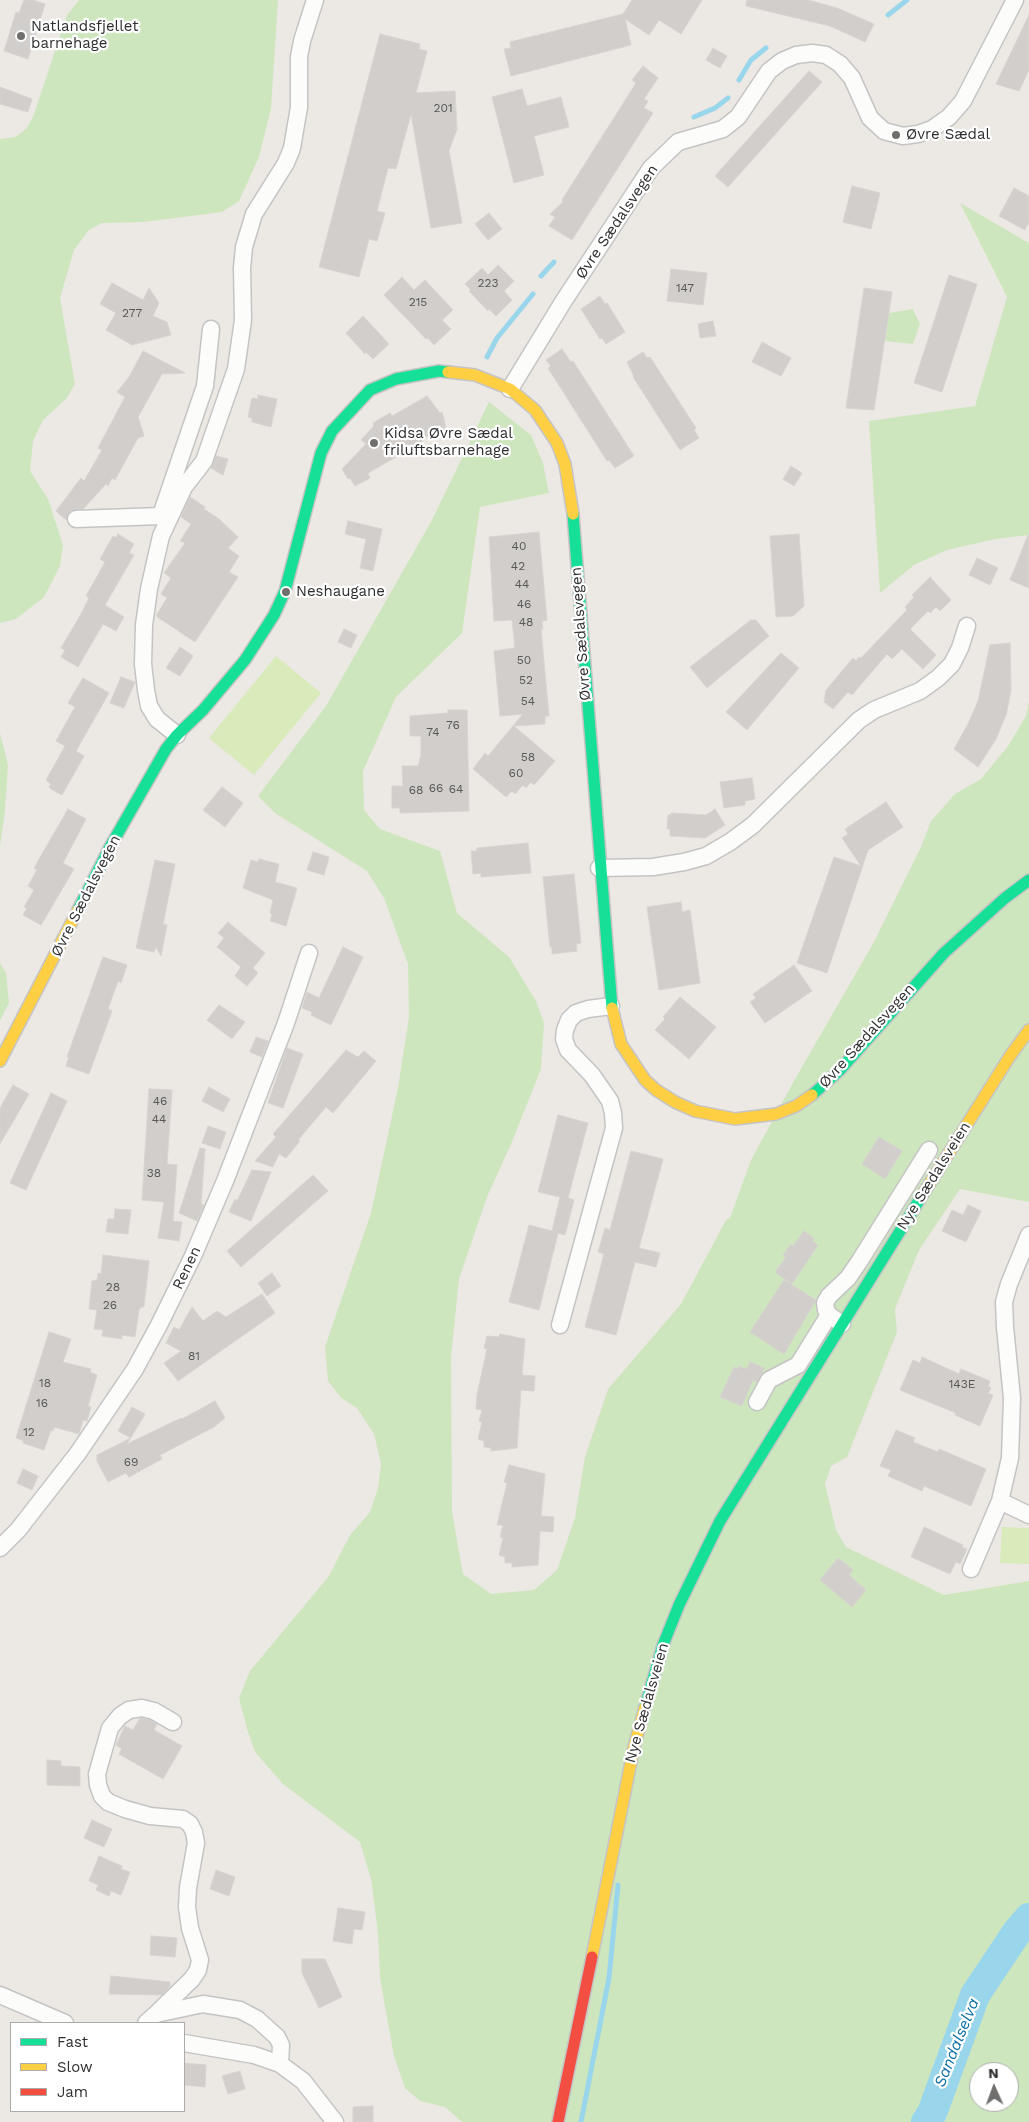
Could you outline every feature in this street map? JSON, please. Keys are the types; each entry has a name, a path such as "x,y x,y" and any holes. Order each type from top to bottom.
{"street":[{"path":"177,735 157,719 149,706 143,664 144,625 149,589 161,536 184,487 204,461 236,369 243,320 242,268 244,247 254,214 286,163 292,148 299,107 299,57 315,0"},
{"name":"Øvre Sædalsvegen","path":"510,389 563,302 652,168 678,142 724,129 738,117 769,71 782,61 796,55 826,55 840,64 852,78 870,118 884,131 903,136 918,134 932,129 944,121 963,101 1015,0"},
{"path":"161,536 161,516 205,386 211,329"},
{"name":"Øvre Sædalsvegen","path":"0,1060 119,831 156,766 177,735 203,710 245,660 274,615 285,591 321,453 332,431 370,390 383,384 425,373 439,371 475,375 510,389 534,410 547,426 562,457 569,483 611,1006 622,1044 630,1060 645,1080 656,1090 682,1105 713,1116 735,1119 776,1114 796,1106 815,1094 864,1044 944,952 1004,898 1029,880"},
{"path":"76,519 161,516"},
{"path":"599,868 653,867 684,862 706,856 730,842 753,825 859,720 874,710 920,690 938,678 952,664 960,648 967,626"},
{"name":"Renen","path":"0,1548 18,1530 83,1446 130,1377 159,1325 193,1256 225,1181 286,1023 309,953"},
{"path":"560,1325 614,1128 610,1102 592,1075 568,1050 564,1039 565,1030 568,1020 576,1013 588,1009 611,1006"},
{"name":"Nye Sædalsveien","path":"558,2122 634,1747 647,1694 663,1645 697,1564 835,1320 1029,1030"},
{"name":"Nye Sædalsveien","path":"835,1320 826,1310 825,1304 829,1296 848,1278 860,1262 929,1150"},
{"path":"971,1569 1000,1501 1010,1458 1012,1398 1004,1302 1009,1284 1029,1235"},
{"name":"Nye Sædalsveien","path":"756,1402 769,1380 798,1365 835,1320"},
{"path":"1000,1501 1029,1515"},
{"path":"151,2018 192,1980 198,1970 200,1960 190,1928 187,1906 188,1888 196,1843 194,1832 190,1824 183,1819 150,1816 108,1802 102,1796 97,1774 110,1728 120,1716 129,1710 142,1708 154,1711 173,1722"},
{"path":"0,1994 63,2022"},
{"path":"151,2018 204,2004 240,2010 257,2019 277,2038 280,2045 280,2064"},
{"path":"185,2043 254,2055 280,2064 303,2081 335,2122"}],"green space":[{"path":"79,0 278,0 271,109 259,157 239,201 222,212 144,222 102,223 89,230 74,250 60,298 75,384 66,399 43,420 33,441 30,471 48,499 63,545 60,566 44,597 16,619 0,623 0,139 15,137 26,129 33,117 67,15"},
{"path":"960,203 1029,243 1029,535 995,539 947,550 914,565 880,593 869,421 975,406 1007,297"},
{"path":"913,309 920,324 913,344 885,341 889,313"},
{"path":"489,402 531,435 543,463 549,493 480,507 462,633 396,697 363,771 364,810 380,829 440,851 457,913 509,957 536,1001 544,1023 541,1069 511,1144 487,1197 459,1279 451,1357 452,1512 463,1574 491,1594 534,1590 557,1570 575,1518 585,1457 608,1389 681,1304 726,1220 730,1218 751,1160 874,942 921,847 931,821 955,794 981,779 1008,746 1026,716 1029,702 1029,1202 960,1189 919,1250 895,1309 897,1332 847,1457 831,1466 825,1484 836,1530 846,1547 944,1595 1029,1581 1029,2122 462,2122 445,2107 420,2101 405,2088 394,2056 380,1978 378,1933 371,1879 360,1842 283,1784 255,1752 239,1698 250,1671 329,1576 350,1535 370,1512 378,1488 381,1464 374,1434 357,1408 341,1398 328,1381 325,1347 371,1213 398,1088 409,1017 408,964 384,898 367,871 275,813 258,796 326,706 432,520"},
{"path":"276,656 321,693 254,775 209,738"},
{"path":"0,733 8,765 0,846"},
{"path":"0,963 6,973 9,1003 0,1021"},
{"path":"1002,1527 1029,1528 1029,1564 1000,1563"}],"building":[{"path":"24,0 33,0 45,4 28,59 4,51 16,12 19,13"},
{"path":"632,0 702,0 681,34 659,20 649,35 625,19 631,45 511,76 504,49 511,48 510,42 623,14"},
{"path":"747,0 808,0 837,8 874,24 865,42 830,26 746,6"},
{"path":"1029,15 1029,70 1019,91 996,84"},
{"path":"380,34 420,44 419,49 427,51 416,93 455,91 457,129 449,151 462,223 431,228 411,114 396,169 388,168 377,211 385,213 377,241 369,239 359,277 319,267"},
{"path":"713,48 727,56 720,68 706,60"},
{"path":"643,66 658,78 644,99 648,101 644,108 653,113 572,240 549,226 555,217 550,214 563,202 562,200 636,83 632,80"},
{"path":"809,71 822,82 728,187 715,176"},
{"path":"0,87 32,99 28,112 0,104"},
{"path":"522,89 527,106 561,97 569,127 534,136 544,175 514,183 492,97"},
{"path":"852,186 880,193 871,229 843,222"},
{"path":"1014,188 1029,196 1029,222 1025,230 999,216"},
{"path":"489,213 502,229 488,240 475,224"},
{"path":"498,265 514,281 504,291 512,300 496,316 489,309 488,311 465,284 482,268 488,275"},
{"path":"671,269 707,273 703,305 667,301"},
{"path":"949,275 977,284 942,392 914,383"},
{"path":"402,277 414,290 425,280 453,310 442,320 451,329 434,345 384,295"},
{"path":"112,283 143,300 149,288 159,303 153,316 167,322 171,335 132,345 106,330 116,313 100,304"},
{"path":"864,288 892,292 874,410 846,408"},
{"path":"600,296 605,304 607,303 625,332 606,344 602,338 600,339 581,309"},
{"path":"363,316 389,344 373,359 366,352 365,354 346,333"},
{"path":"713,321 716,336 700,338 698,324"},
{"path":"762,342 791,358 781,376 752,362"},
{"path":"562,349 571,362 573,361 634,456 615,468 609,460 607,461 548,368 551,366 546,360"},
{"path":"143,351 185,373 162,374 138,417 144,436 138,438 115,480 112,478 108,486 106,484 83,509 70,511 66,520 56,511 81,478 84,481 102,450 98,448 125,397 117,392 129,377"},
{"path":"643,352 647,358 650,357 696,428 694,430 699,438 680,450 633,377 627,362"},
{"path":"258,395 277,399 271,427 252,422 252,418 248,417 252,398 258,399"},
{"path":"427,396 440,413 442,412 447,432 422,438 422,442 368,473 370,478 355,486 342,469 366,444 361,440 374,426 373,423 390,413 392,416"},
{"path":"216,456 228,459 223,475 211,468"},
{"path":"791,466 802,473 794,486 783,479"},
{"path":"190,497 205,507 204,509 219,519 238,537 228,548 239,556 229,572 238,577 195,642 156,616 167,598 161,594 171,578 164,573 185,543 180,541 191,524 181,517"},
{"path":"348,521 382,529 373,571 360,568 366,539 345,534"},
{"path":"539,532 547,620 542,621 543,629 541,629 549,716 545,716 545,724 514,726 555,761 534,785 531,782 526,788 523,785 515,794 512,791 506,797 473,769 485,753 488,756 523,714 500,716 494,651 515,648 512,620 494,621 489,537"},
{"path":"118,534 134,544 129,553 134,555 105,605 124,617 116,631 103,624 78,667 61,657 65,650 61,648 81,614 89,598 86,596 105,562 100,559 113,536 116,538"},
{"path":"799,534 804,606 793,616 776,617 770,536"},
{"path":"1029,535 1029,588 1010,580"},
{"path":"977,558 998,568 990,585 969,575"},
{"path":"930,577 951,600 940,611 936,607 930,613 928,611 910,629 936,655 923,669 902,649 892,659 887,654 852,695 848,692 833,709 824,702 826,690 853,658 856,661 859,657 861,658 907,610 905,607 914,597 912,595"},
{"path":"751,620 756,620 769,636 707,688 690,667"},
{"path":"344,629 357,635 351,648 338,642"},
{"path":"1010,643 1011,690 1006,715 996,739 978,767 954,749 978,701 990,645"},
{"path":"180,647 193,656 180,676 166,668"},
{"path":"781,653 799,668 747,730 726,712"},
{"path":"121,677 135,682 124,708 110,703"},
{"path":"83,678 109,693 76,751 84,756 62,795 51,789 49,787 51,784 46,780 65,746 56,741 75,707 68,703"},
{"path":"448,710 467,710 469,811 400,813 400,808 392,808 392,786 403,786 402,766 418,766 421,755 421,736 410,736 410,716 448,713"},
{"path":"752,778 755,799 745,801 745,805 724,808 720,782"},
{"path":"222,787 243,803 225,827 203,810"},
{"path":"886,802 903,827 868,850 827,973 797,963 834,857 861,866 842,838 848,834 845,829"},
{"path":"68,809 86,819 63,863 74,869 41,925 23,915 27,908 24,907 34,890 28,886 37,870 34,868"},
{"path":"715,809 725,825 705,838 670,836 670,829 667,829 668,815 671,815 671,813 706,815"},
{"path":"528,843 531,873 481,877 481,873 473,874 471,851 477,851 477,848"},
{"path":"313,852 329,857 324,875 307,870"},
{"path":"259,859 279,864 275,882 297,888 286,926 270,921 273,900 243,888 251,860 258,862"},
{"path":"155,860 175,864 163,924 167,925 161,956 156,947 154,952 136,948"},
{"path":"574,874 581,943 576,944 577,951 552,954 543,877"},
{"path":"681,902 682,912 690,910 700,983 659,990 647,907"},
{"path":"228,922 265,953 253,968 258,973 247,986 235,976 241,967 217,947 224,938 218,933"},
{"path":"343,947 363,957 331,1025 311,1015 312,1012 302,1008 307,992 319,998"},
{"path":"103,957 127,965 121,983 118,981 108,1009 112,1011 89,1074 66,1066 69,1057 67,1057"},
{"path":"794,965 812,991 765,1023 750,1002 756,998 753,994"},
{"path":"680,997 716,1027 689,1059 655,1030"},
{"path":"219,1005 245,1022 232,1039 207,1020"},
{"path":"256,1037 268,1041 262,1057 250,1052"},
{"path":"287,1048 303,1054 283,1108 268,1103"},
{"path":"346,1050 358,1057 364,1051 376,1061 333,1113 326,1107 298,1140 300,1141 286,1158 279,1154 273,1167 255,1161 276,1137 273,1134"},
{"path":"13,1085 29,1094 0,1144 0,1108"},
{"path":"209,1087 230,1099 223,1112 202,1101"},
{"path":"149,1089 172,1090 167,1164 177,1165 173,1221 182,1222 179,1241 158,1238 164,1202 142,1200"},
{"path":"51,1093 67,1101 26,1190 10,1183"},
{"path":"558,1115 588,1123 568,1198 574,1200 565,1235 558,1233 539,1310 509,1302 529,1225 552,1231 560,1197 538,1192"},
{"path":"208,1126 226,1132 220,1149 202,1143"},
{"path":"879,1137 902,1151 885,1179 862,1164"},
{"path":"200,1148 205,1149 201,1204 204,1205 197,1221 179,1213"},
{"path":"631,1151 663,1159 639,1248 660,1253 656,1267 635,1262 616,1335 585,1327 604,1254 598,1252 605,1228 610,1230"},
{"path":"252,1170 271,1172 251,1221 229,1212 235,1199 237,1201"},
{"path":"313,1175 328,1191 241,1267 227,1251"},
{"path":"968,1205 981,1211 966,1242 942,1231 952,1210 963,1215"},
{"path":"115,1209 131,1210 128,1234 106,1232 108,1219 114,1219"},
{"path":"804,1231 814,1238 812,1241 818,1245 792,1284 775,1272 786,1257 783,1255 791,1244 793,1246"},
{"path":"103,1255 149,1261 144,1307 141,1307 139,1310 135,1337 122,1335 122,1339 102,1336 103,1330 94,1329 97,1310 89,1309 92,1281 97,1280 98,1273 101,1274"},
{"path":"272,1273 281,1286 267,1296 258,1283"},
{"path":"784,1280 816,1300 784,1354 750,1332"},
{"path":"262,1294 275,1313 178,1381 164,1363 181,1351 166,1343 174,1327 179,1330 192,1307 203,1321 217,1311 226,1317"},
{"path":"49,1332 71,1339 63,1362 91,1369 90,1372 97,1375 88,1406 91,1407 87,1421 83,1420 79,1434 54,1427 53,1431 51,1430 44,1450 23,1443 24,1441 16,1438"},
{"path":"500,1334 525,1339 522,1375 535,1376 534,1391 521,1390 517,1448 491,1451 491,1448 484,1447 484,1441 478,1439 482,1422 479,1421 482,1410 476,1409 477,1395 487,1349 484,1348 487,1336 499,1337"},
{"path":"922,1357 959,1374 961,1369 990,1381 988,1386 991,1388 988,1393 993,1395 980,1426 955,1415 956,1413 900,1390 913,1360 920,1363"},
{"path":"750,1362 764,1368 757,1382 753,1380 742,1406 720,1397 734,1367 738,1369 739,1366 747,1369"},
{"path":"215,1401 225,1418 214,1427 160,1455 162,1459 129,1477 126,1473 108,1482 97,1461 97,1455 130,1438 127,1444 182,1419"},
{"path":"132,1407 145,1414 131,1438 118,1431"},
{"path":"896,1430 915,1438 913,1442 938,1452 939,1449 986,1469 971,1506 924,1486 922,1491 888,1476 891,1470 880,1466"},
{"path":"509,1465 545,1474 541,1516 554,1517 553,1532 540,1531 538,1565 512,1567 512,1563 505,1563 505,1557 499,1555 503,1538 500,1537 503,1525 497,1525 507,1483 504,1482"},
{"path":"23,1469 38,1476 32,1490 17,1483"},
{"path":"924,1527 963,1545 962,1547 967,1549 960,1564 956,1562 950,1574 911,1557"},
{"path":"838,1558 853,1570 849,1575 866,1590 852,1607 820,1580"},
{"path":"140,1718 157,1724 154,1730 182,1746 163,1779 119,1754 122,1749 116,1745 125,1726 133,1730"},
{"path":"47,1760 61,1761 61,1766 80,1767 80,1786 47,1785"},
{"path":"92,1820 112,1829 104,1847 84,1838"},
{"path":"99,1856 122,1866 121,1869 130,1872 121,1895 111,1891 109,1896 96,1890 98,1885 89,1881"},
{"path":"216,1870 235,1877 229,1896 210,1889"},
{"path":"338,1908 365,1912 362,1930 354,1929 352,1944 333,1941"},
{"path":"151,1936 177,1938 175,1957 150,1955"},
{"path":"302,1959 325,1959 342,1997 319,2008 302,1973"},
{"path":"111,1976 170,1982 170,1986 162,1995 109,1994"},
{"path":"185,2063 206,2065 205,2087 185,2085"},
{"path":"240,2071 245,2089 228,2094 222,2076"},
{"path":"373,2106 373,2122 353,2122 353,2107"}],"waterway":[{"path":"888,15 907,0"},
{"path":"739,80 751,60 766,48"},
{"path":"694,117 715,108 728,98"},
{"path":"541,276 554,262"},
{"path":"487,357 497,338 533,294"},
{"path":"581,2122 609,1978 618,1885"},
{"name":"Sandalselva","path":"926,2122 932,2113 975,1995 1017,1932 1029,1918"}],"traffic: fast":[{"path":"78,910 110,847 166,749 177,735 203,710 245,660 274,615 285,591 321,453 332,431 370,390 396,379 439,371 448,372"},
{"path":"573,514 612,1008"},
{"path":"812,1095 839,1071 944,953 1005,898 1029,880"},
{"path":"645,1707 663,1645 679,1605 720,1521 923,1194"}],"traffic: slow":[{"path":"448,372 475,375 510,389 535,410 557,443 565,464 573,514"},
{"path":"0,1061 78,910"},
{"path":"612,1008 621,1044 645,1080 656,1090 675,1102 695,1111 735,1119 776,1114 796,1106 812,1095"},
{"path":"923,1194 1010,1056 1029,1030"},
{"path":"592,1957 634,1747 645,1707"}],"traffic: jam":[{"path":"558,2122 592,1957"}],"place":[{"name":"Natlandsfjellet barnehage","path":"21,36"},
{"name":"Øvre Sædal","path":"896,135"},
{"name":"Kidsa Øvre Sædal friluftsbarnehage","path":"374,443"},
{"name":"Neshaugane","path":"286,592"}]}
